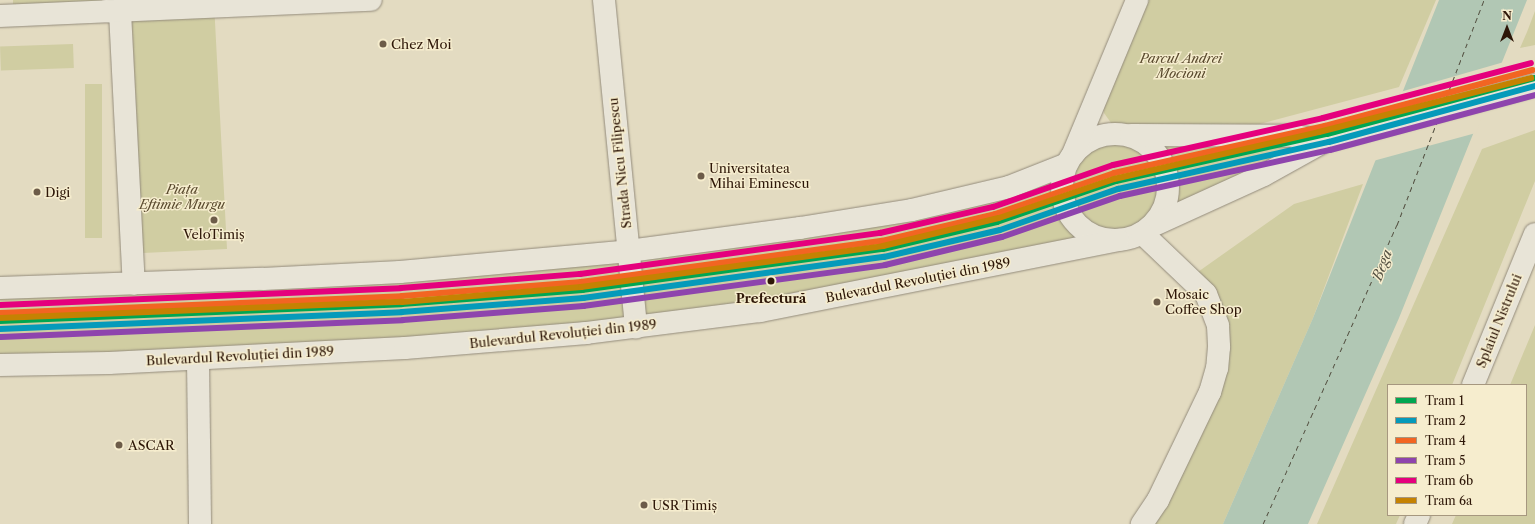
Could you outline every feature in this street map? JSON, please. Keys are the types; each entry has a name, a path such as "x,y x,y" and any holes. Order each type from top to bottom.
{"street":[{"path":"65,0 99,11 120,12"},
{"path":"220,8 251,0"},
{"path":"5,11 120,12 371,0"},
{"name":"Strada Nicu Filipescu","path":"604,0 636,327"},
{"path":"1114,134 1101,97 1104,74 1137,0"},
{"path":"120,12 134,284"},
{"name":"Bulevardul Revoluției din 1989","path":"1104,74 1069,161 1062,191 1071,217 1092,235 1118,240"},
{"path":"0,288 134,284 400,272 629,251 800,228 912,210 1009,187 1069,161 1084,144 1114,134 1295,136 1325,141 1535,85"},
{"path":"1114,134 1137,139 1153,149 1167,174 1167,202 1147,230 1206,294 1218,326 1219,346 1217,368 1210,392 1158,500 1142,524"},
{"name":"Bulevardul Revoluției din 1989","path":"0,365 198,359 404,348 636,327 760,311 1118,240 1147,230 1264,175 1325,141"},
{"name":"Splaiul Nistrului","path":"1473,384 1535,234"},
{"path":"198,359 200,524"}],"green space":[{"name":"Piața Eftimie Murgu","path":"13,0 269,0 214,3 227,249 143,253 131,6 13,11"},
{"name":"Parcul Andrei Mocioni","path":"1137,0 1436,0 1399,87 1233,131 1119,134 1104,113 1101,97"},
{"path":"1535,11 1535,45 1520,48 1527,32"},
{"path":"73,44 74,68 1,71 0,47"},
{"path":"85,84 102,84 102,238 85,238"},
{"path":"1535,130 1535,181 1452,384 1387,384 1387,516 1400,516 1396,524 1317,524 1482,149"},
{"path":"1152,140 1308,144 1167,212 1172,202 1174,174 1171,163"},
{"path":"1106,142 1124,142 1140,149 1153,162 1160,178 1160,196 1153,212 1140,225 1124,232 1106,232 1090,225 1077,212 1070,196 1070,178 1077,162 1090,149"},
{"path":"1057,174 1053,189 1058,206 1074,227 1091,240 758,303 644,316 637,259"},
{"path":"1363,184 1313,318 1223,524 1142,524 1217,368 1195,274 1294,204"},
{"path":"623,258 628,320 412,339 0,357 0,295"},
{"path":"1535,325 1535,524 1452,524 1456,516 1527,516 1527,384 1510,384"}],"water":[{"name":"Bega","path":"1439,0 1527,0 1399,318 1308,524 1223,524 1313,318"}],"pier":[{"path":"1504,62 1476,133 1373,161 1400,92"}],"ferry route":[{"path":"1446,98 1484,0"},
{"path":"1263,524 1397,225 1437,122"}],"tram line":[{"name":"6b","path":"0,305 401,288 580,274 880,233 993,207 1113,165 1323,118 1531,63"},
{"name":"4","path":"0,313 402,296 581,282 882,241 995,214 1114,173 1325,126 1533,70"},
{"name":"6a","path":"0,318 402,302 581,287 883,246 999,218 1114,179 1319,132 1531,78"},
{"name":"1","path":"0,321 402,304 582,290 883,249 997,222 1116,181 1327,134 1535,78"},
{"name":"2","path":"0,329 402,312 583,298 884,257 1000,230 1118,189 1329,142 1535,86"},
{"name":"5","path":"1,337 403,320 583,306 885,265 1002,237 1120,196 1330,150 1535,95"}],"place":[{"name":"Chez Moi","path":"383,44"},
{"name":"Universitatea Mihai Eminescu","path":"701,176"},
{"name":"Digi","path":"37,192"},
{"name":"VeloTimiș","path":"214,220"},
{"name":"Prefectură","path":"771,281"},
{"name":"Mosaic Coffee Shop","path":"1157,302"},
{"name":"ASCAR","path":"119,445"},
{"name":"USR Timiș","path":"644,505"}]}
